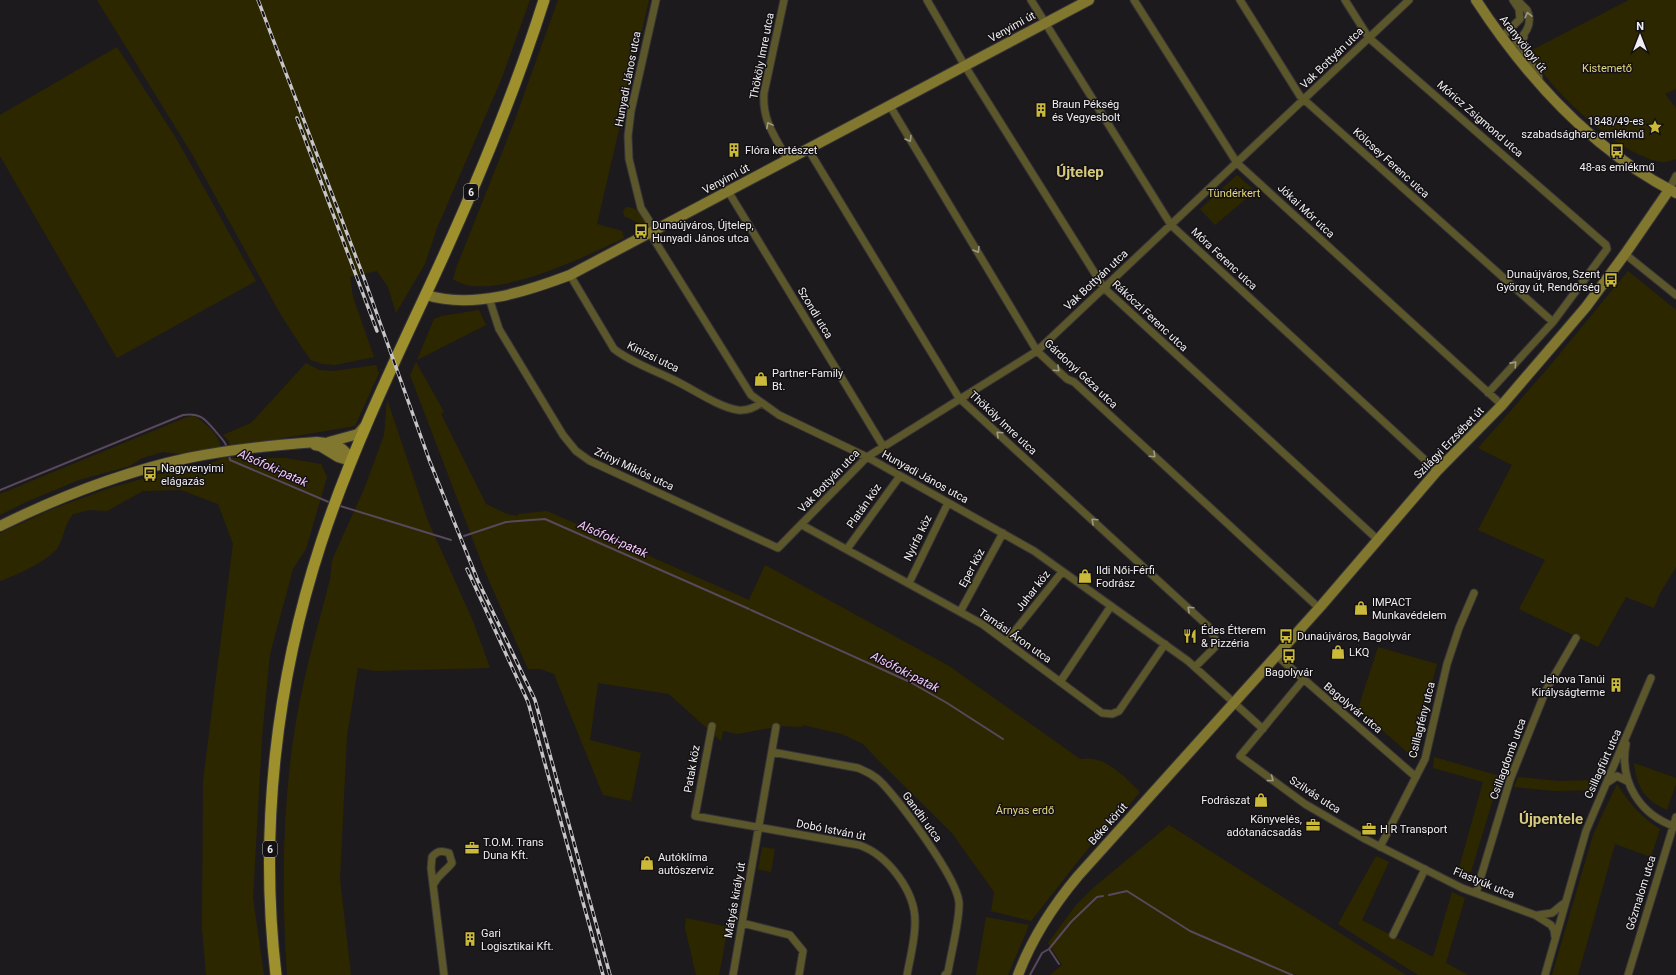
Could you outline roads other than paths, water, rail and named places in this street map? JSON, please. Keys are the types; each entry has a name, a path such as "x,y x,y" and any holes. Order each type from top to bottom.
{"main road":[{"name":"6","path":"276,975 270,912 270,843 276,746 285,686 309,580 335,503 366,425 393,362 426,295 493,142 544,0"}],"street":[{"name":"Hunyadi János utca","path":"656,0 631,111 628,136 629,159 641,208 652,231 751,395 779,415 867,457 1034,550 1062,572 1165,644 1195,667 1263,729"},
{"name":"Thököly Imre utca","path":"784,0 764,93 763,107 766,118 787,159"},
{"name":"Rákóczi Ferenc utca","path":"927,0 965,66 1104,288 1378,539"},
{"name":"Móra Ferenc utca","path":"1031,0 1171,225 1437,471"},
{"name":"Venyimi út","path":"426,295 445,300 490,298 511,295 570,275 1089,0"},
{"name":"Jókai Mór utca","path":"1134,0 1237,163 1502,405"},
{"name":"Kölcsey Ferenc utca","path":"1240,0 1293,86 1304,100 1553,322"},
{"name":"Móricz Zsigmond utca","path":"1345,0 1369,38 1595,233 1604,242 1607,249"},
{"name":"Vak Bottyán utca","path":"778,548 867,457 1037,351 1409,0"},
{"name":"Aranyvölgyi út","path":"1476,0 1501,38 1539,84 1587,133 1620,159 1672,192"},
{"path":"1501,38 1520,19 1520,13 1513,0"},
{"path":"1510,49 1525,34 1529,24 1529,13 1525,6 1516,0"},
{"path":"1491,23 1500,28 1513,27"},
{"name":"Aranyvölgyi út","path":"1525,34 1520,45 1521,52 1538,73 1539,84"},
{"name":"Gárdonyi Géza utca","path":"890,106 1037,351 1067,379 1080,387 1318,608"},
{"name":"Thököly Imre utca","path":"808,149 960,398 1210,628 1216,638 1215,647 1195,667"},
{"path":"1672,192 1676,176"},
{"name":"Szondi utca","path":"728,191 883,446"},
{"name":"Szilágyi Erzsébet út","path":"1235,702 1437,471 1502,405 1586,307 1672,192"},
{"name":"Szilágyi Erzsébet út","path":"1488,393 1553,322 1607,249"},
{"path":"1625,254 1676,295"},
{"name":"Kinizsi utca","path":"570,275 614,349 623,357 673,379 727,407 739,410 751,410 761,403"},
{"name":"Zrínyi Miklós utca","path":"490,298 499,329 563,435 576,451 590,461 778,548"},
{"path":"0,526 74,493 130,473 188,458 307,443 328,443 358,434 366,425"},
{"path":"307,443 320,446 338,458 351,461"},
{"path":"328,443 341,447 348,454 351,461"},
{"path":"338,458 343,469 344,479"},
{"name":"Platán köz","path":"847,549 900,476"},
{"name":"Nyírfa köz","path":"909,583 948,503"},
{"name":"Tamási Áron utca","path":"802,524 982,624 1102,712 1119,712 1165,644"},
{"name":"Eper köz","path":"960,612 1003,533"},
{"name":"Juhar köz","path":"1006,642 1062,572"},
{"name":"Csillagfény utca","path":"1380,847 1425,759 1435,712 1453,644 1474,593"},
{"path":"1060,682 1111,606"},
{"name":"Csillagdomb utca","path":"1476,893 1510,780 1546,690 1576,638"},
{"name":"Bagolyvár utca","path":"1276,655 1416,777"},
{"name":"Csillagfürt utca","path":"1544,975 1581,843 1651,678"},
{"path":"1263,729 1303,680"},
{"name":"Béke körút","path":"1018,975 1032,942 1058,900 1104,845 1235,702"},
{"name":"Patak köz","path":"695,816 712,726"},
{"path":"758,828 776,727"},
{"name":"Szilvás utca","path":"1263,729 1240,756 1305,804 1380,847"},
{"path":"1628,734 1624,758 1627,781 1632,792 1647,811 1674,827"},
{"name":"Gandhi utca","path":"772,752 867,771 883,783 898,802 950,876 957,894 959,909 948,972 946,975"},
{"path":"1606,783 1617,776 1627,781"},
{"name":"Dobó István út","path":"695,816 859,845 874,851 884,860 908,892 915,913 916,924 907,975"},
{"name":"Gőzmalom utca","path":"1628,975 1676,817"},
{"name":"Mátyás király út","path":"734,975 758,828"},
{"name":"Fiastyúk utca","path":"1380,847 1476,893 1534,915 1551,925 1554,930 1555,937"},
{"path":"433,885 439,873 448,869 452,863 449,853 443,850 436,852 432,857 433,885 444,975"},
{"path":"1393,935 1425,869"},
{"name":"Fiastyúk utca","path":"1534,915 1544,916 1552,913 1564,902"},
{"path":"742,924 790,935 803,952 798,975"}],"waterway":[{"name":"Alsófoki-patak","path":"0,490 183,415 189,414 203,418 223,440 227,448"},
{"name":"Alsófoki-patak","path":"229,455 230,460 331,503"},
{"name":"Alsófoki-patak","path":"337,505 451,540"},
{"name":"Alsófoki-patak","path":"464,536 506,522 545,519 749,609"},
{"name":"Alsófoki-patak","path":"751,610 910,682 947,703 1003,739"},
{"path":"1109,895 1127,891 1190,931 1292,975"},
{"path":"1030,975 1042,953 1049,949 1071,922 1097,897 1103,896"},
{"path":"1049,949 1059,964"}],"railway":[{"path":"258,0 364,278 430,462 478,581 535,700 610,975"},
{"path":"297,118 377,331"},
{"path":"467,569 528,702 603,975"}],"place":[{"name":"Braun Pékség és Vegyesbolt","path":"1041,110"},
{"name":"1848/49-es szabadságharc emlékmű","path":"1655,127"},
{"name":"Flóra kertészet","path":"734,150"},
{"name":"48-as emlékmű","path":"1617,151"},
{"name":"Dunaújváros, Újtelep, Hunyadi János utca","path":"641,231"},
{"name":"Dunaújváros, Szent György út, Rendőrség","path":"1611,280"},
{"name":"Partner-Family Bt.","path":"761,379"},
{"name":"Nagyvenyimi elágazás","path":"150,474"},
{"name":"Ildi Női-Férfi Fodrász","path":"1085,576"},
{"name":"IMPACT Munkavédelem","path":"1361,608"},
{"name":"Édes Étterem & Pizzéria","path":"1190,636"},
{"name":"Dunaújváros, Bagolyvár","path":"1286,636"},
{"name":"LKQ","path":"1338,652"},
{"name":"Bagolyvár","path":"1289,656"},
{"name":"Jehova Tanúi Királyságterme","path":"1616,685"},
{"name":"Fodrászat","path":"1261,800"},
{"name":"Könyvelés, adótanácsadás","path":"1313,825"},
{"name":"H R Transport","path":"1369,829"},
{"name":"T.O.M. Trans Duna Kft.","path":"472,848"},
{"name":"Autóklíma autószerviz","path":"647,863"},
{"name":"Gari Logisztikai Kft.","path":"470,939"}],"district":[{"name":"Újtelep","path":"1080,172"},
{"name":"Újpentele","path":"1551,819"}],"park label":[{"name":"Kistemető","path":"1607,68"},
{"name":"Tündérkert","path":"1234,193"},
{"name":"Árnyas erdő","path":"1025,810"}]}
